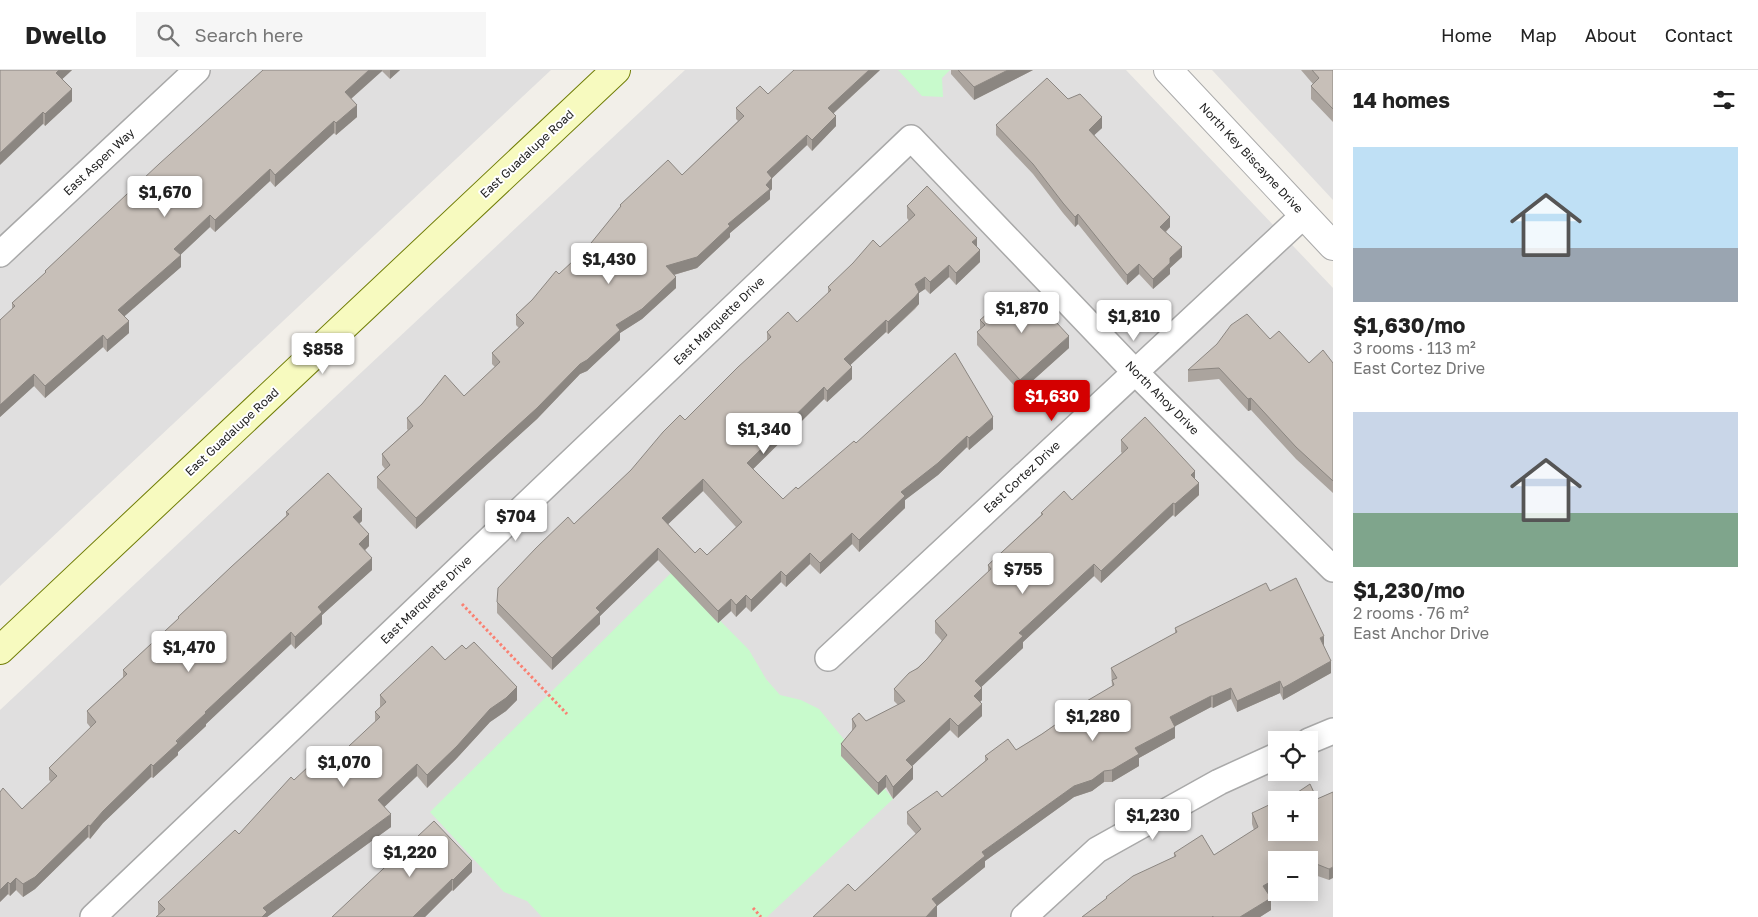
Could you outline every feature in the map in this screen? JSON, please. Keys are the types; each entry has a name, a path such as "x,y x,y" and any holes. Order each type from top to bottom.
{"main road":[{"name":"East Guadalupe Road","path":"0,650 616,70"}],"street":[{"name":"East Aspen Way","path":"0,254 197,70"},
{"name":"North Key Biscayne Drive","path":"1168,70 1333,246"},
{"name":"North Ahoy Drive","path":"911,138 1136,372 1333,569"},
{"name":"East Marquette Drive","path":"93,917 911,138"},
{"name":"East Cortez Drive","path":"828,658 1304,215"},
{"path":"1318,738 1333,731"},
{"path":"1024,917 1097,850 1219,782 1268,760"}],"path":[{"path":"460,602 567,714"},
{"path":"753,908 761,917"}],"shaded area":[{"path":"0,70 551,70 0,586"},
{"path":"685,70 1126,70 1333,288 1333,917 0,917 0,710"},
{"path":"1212,70 1333,70 1333,200"}],"green space":[{"path":"898,70 950,70 942,78 943,97 922,96"},
{"path":"672,572 749,650 766,679 780,695 801,700 819,709 893,799 767,917 542,917 527,901 504,892 430,812"}],"building":[{"path":"0,70 59,70 56,73 72,89 45,114 43,112 0,153"},
{"path":"263,70 369,70 345,92 357,105 336,123 334,121 275,175 270,169 215,220 210,215 174,249 181,255 118,310 129,321 107,340 103,335 45,386 34,374 0,405 0,320 15,306 12,303 159,164"},
{"path":"794,70 869,70 828,108 836,116 812,140 807,135 767,172 772,178 766,185 770,189 728,224 730,226 697,257 666,266 676,277 642,309 616,325 620,330 580,364 537,408 416,518 377,477 390,465 382,454 413,426 407,418 422,404 445,375 464,396 500,362 492,353 524,323 516,315 532,300 556,271 559,274 587,248 620,205 668,160 682,175 744,116 736,108 760,86 768,94"},
{"path":"958,70 1008,70 974,87"},
{"path":"1312,70 1333,70 1333,109 1311,86 1319,78"},
{"path":"1047,78 1068,99 1080,94 1102,117 1089,130 1170,217 1160,227 1182,247 1170,258 1170,263 1153,279 1139,264 1127,275 1078,214 1075,217 1033,164 996,125"},
{"path":"927,186 977,238 972,242 980,250 956,273 949,265 930,282 925,277 915,284 919,292 915,297 888,322 886,320 844,359 852,367 827,391 824,387 747,463 783,499 796,487 798,489 854,441 856,443 955,353 993,417 969,438 967,436 938,463 901,492 905,496 859,540 852,533 820,563 810,553 786,576 781,571 751,600 746,595 736,605 731,599 718,611 658,548 596,608 600,612 552,658 497,602 498,588 568,517 574,524 631,470 680,415 685,420 771,337 767,332 788,312 797,322 831,290 828,287 873,240 880,247 915,215 907,206","holes":["703,479 742,522 707,555 700,548 695,553 662,518"]},
{"path":"1028,292 1069,336 1020,380 977,332 985,325 980,320 1004,299 1012,307"},
{"path":"1247,314 1270,339 1279,331 1309,363 1323,350 1333,363 1333,481 1296,447 1251,398 1248,399 1219,368 1188,370 1217,344 1231,325"},
{"path":"1145,417 1195,471 1191,475 1199,483 1175,504 1173,503 1101,571 1094,564 1019,633 1023,636 975,681 982,688 974,696 982,704 958,726 950,718 906,760 913,767 893,787 886,775 878,783 841,744 856,726 852,719 859,713 866,721 905,701 894,689 909,673 918,668 927,659 947,635 935,621 991,569 988,565 1043,514 1041,513 1064,491 1072,500 1128,448 1121,440"},
{"path":"328,473 362,509 353,517 369,534 359,544 372,558 318,607 322,612 295,637 291,632 205,712 176,741 178,743 153,766 151,764 90,826 88,825 35,877 23,884 16,878 10,884 8,882 0,890 0,792 3,788 22,809 57,776 49,768 96,722 87,711 127,674 123,670 289,514 286,512"},
{"path":"1296,578 1324,636 1320,638 1331,661 1283,688 1280,681 1237,701 1231,688 1170,717 1175,727 1135,748 1139,754 1112,770 1104,771 1092,780 1074,786 982,852 985,856 932,899 937,905 926,917 813,917 848,884 855,891 921,829 907,812 937,791 942,797 988,759 985,756 1008,739 1016,750 1042,734 1065,718 1063,715 1114,685 1112,680 1117,678 1111,668 1177,632 1175,628 1266,583 1270,591"},
{"path":"474,642 517,687 506,698 490,709 457,746 427,775 417,764 378,800 391,814 263,908 267,912 262,917 156,917 165,909 158,902 235,830 239,834 291,777 294,780 324,752 333,761 380,717 375,712 386,702 380,695 432,646 445,660 462,645 466,649"},
{"path":"1310,784 1313,791 1300,791"},
{"path":"1333,792 1333,867 1329,869 1318,865 1318,851 1268,851 1268,883 1263,886 1268,894 1268,900 1240,917 1082,917 1133,876 1176,856 1174,853 1202,835 1214,855 1258,827 1252,813 1268,805 1268,841 1318,841 1318,799"},
{"path":"434,821 472,861 453,880 413,917 332,917"}]}
